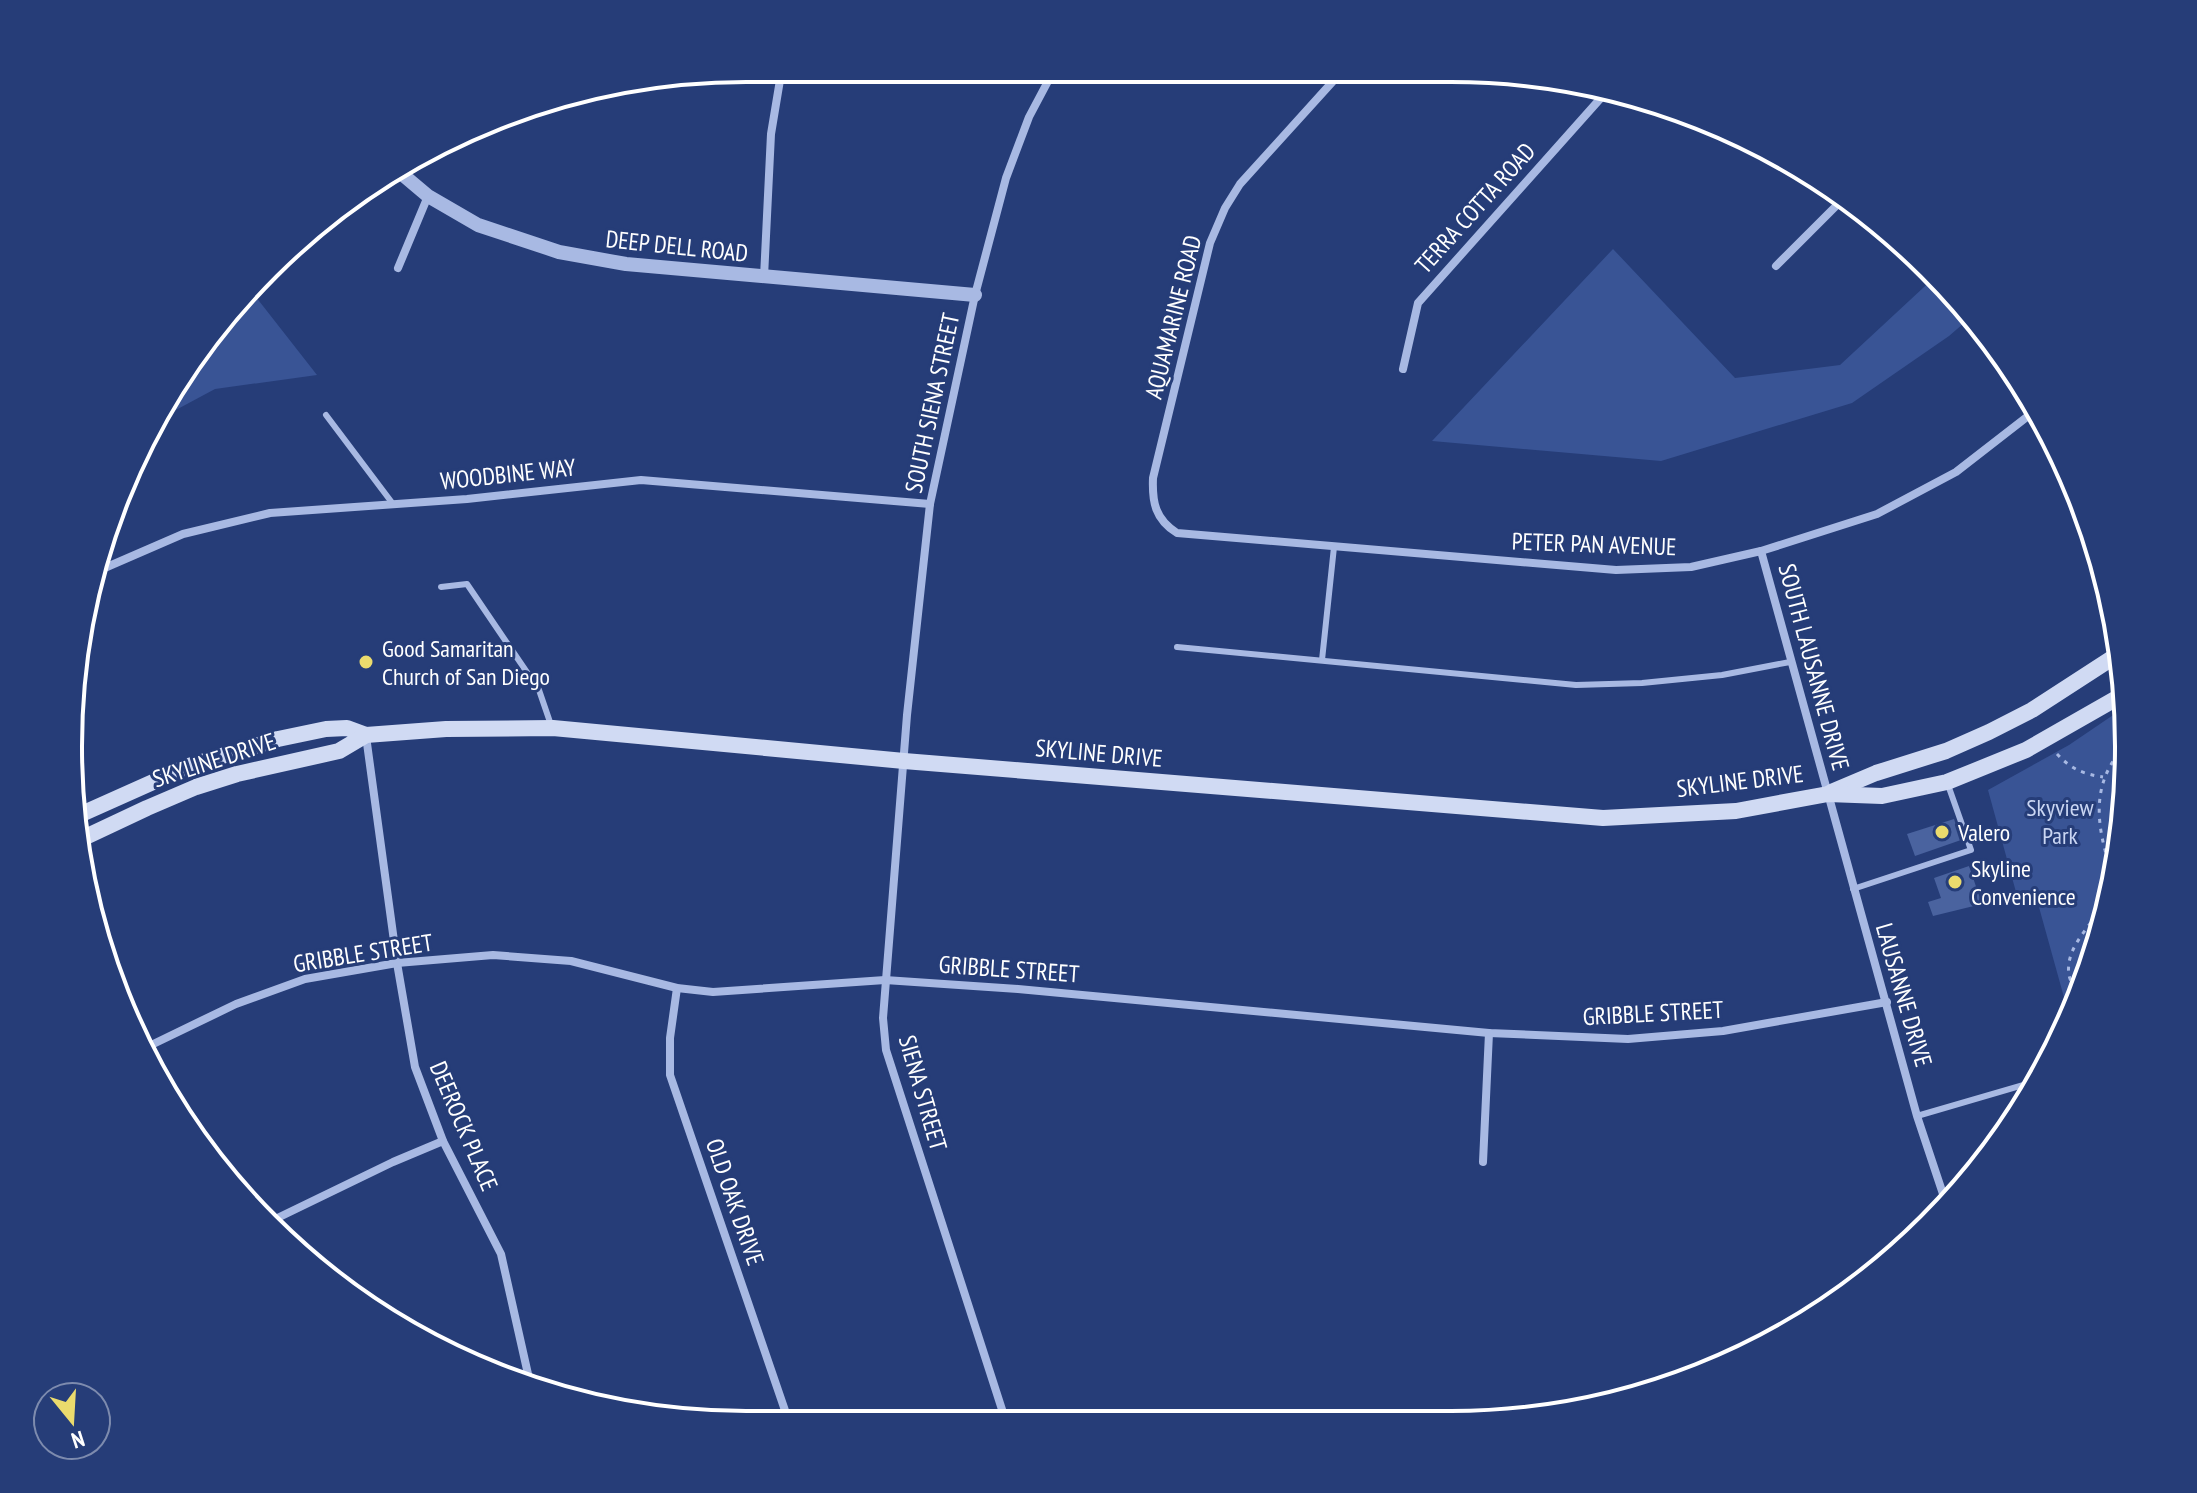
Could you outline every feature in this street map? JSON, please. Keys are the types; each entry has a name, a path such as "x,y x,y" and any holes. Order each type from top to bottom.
{"main road":[{"name":"SKYLINE DRIVE","path":"1828,794 1989,732 2032,710 2109,660"},
{"name":"SKYLINE DRIVE","path":"86,812 189,766 278,739 347,728 366,735 446,729 553,728 904,761 1603,818 1736,811 1828,794 1882,796 1947,782 2026,750 2114,700"},
{"name":"SKYLINE DRIVE","path":"88,836 196,787 273,765 339,751 366,735"}],"street":[{"path":"764,277 771,134 780,82"},
{"name":"SOUTH SIENA STREET","path":"904,761 930,504 975,295 1016,147 1048,82"},
{"name":"AQUAMARINE ROAD","path":"1153,478 1210,243 1221,217 1240,184 1332,82"},
{"name":"TERRA COTTA ROAD","path":"1403,369 1418,303 1599,100"},
{"name":"DEEP DELL ROAD","path":"405,177 428,196 478,225 559,252 626,264 975,295"},
{"path":"398,268 428,196"},
{"path":"1776,266 1836,206"},
{"name":"PETER PAN AVENUE","path":"1153,478 1152,499 1165,525 1177,533 1637,570 1691,567 1761,551 1877,514 1904,502 1963,468 2027,417"},
{"name":"WOODBINE WAY","path":"107,567 183,534 242,518 299,509 467,499 641,480 930,504"},
{"name":"SOUTH LAUSANNE DRIVE","path":"1761,551 1828,794"},
{"name":"DEEROCK PLACE","path":"366,735 397,963 415,1067 443,1141 501,1254 527,1374"},
{"name":"SIENA STREET","path":"904,761 885,980 883,1018 886,1050 1002,1411"},
{"name":"LAUSANNE DRIVE","path":"1828,794 1917,1116 1943,1193"},
{"name":"GRIBBLE STREET","path":"153,1044 236,1004 305,979 397,963 493,955 571,961 677,988 713,992 885,980 1018,989 1489,1033 1628,1039 1754,1026 1887,1002"},
{"name":"OLD OAK DRIVE","path":"677,988 670,1038 670,1075 785,1411"},
{"path":"1483,1162 1489,1033"},
{"path":"279,1217 443,1141"}],"lane":[{"path":"326,415 393,504"},
{"path":"1322,660 1334,547"},
{"path":"441,587 467,584 539,690 553,728"},
{"path":"1177,647 1576,685 1642,683 1722,675 1790,662"},
{"path":"1853,889 1971,850 1947,782"},
{"path":"1917,1116 2022,1085"}],"path":[{"path":"2057,754 2068,766 2086,775 2103,777"},
{"path":"2106,854 2098,810 2103,777 2115,757"},
{"path":"2072,981 2069,976 2072,952 2091,921"}],"green space":[{"path":"1613,249 1735,378 1840,365 1927,284 1963,324 1852,403 1661,461 1432,441"},
{"path":"257,298 317,375 215,389 172,412 219,342"},
{"name":"Skyview Park","path":"2114,714 2114,790 2102,876 2080,960 2065,999 2037,900 2019,903 1988,790 2069,745"}],"building":[{"path":"1954,819 1961,840 1915,856 1907,834"},
{"path":"1969,866 1982,904 1933,916 1928,902 1941,898 1934,878"}],"place":[{"name":"Good Samaritan Church of San Diego","path":"366,662"},
{"name":"Valero","path":"1942,832"},
{"name":"Skyline Convenience","path":"1955,882"}]}
